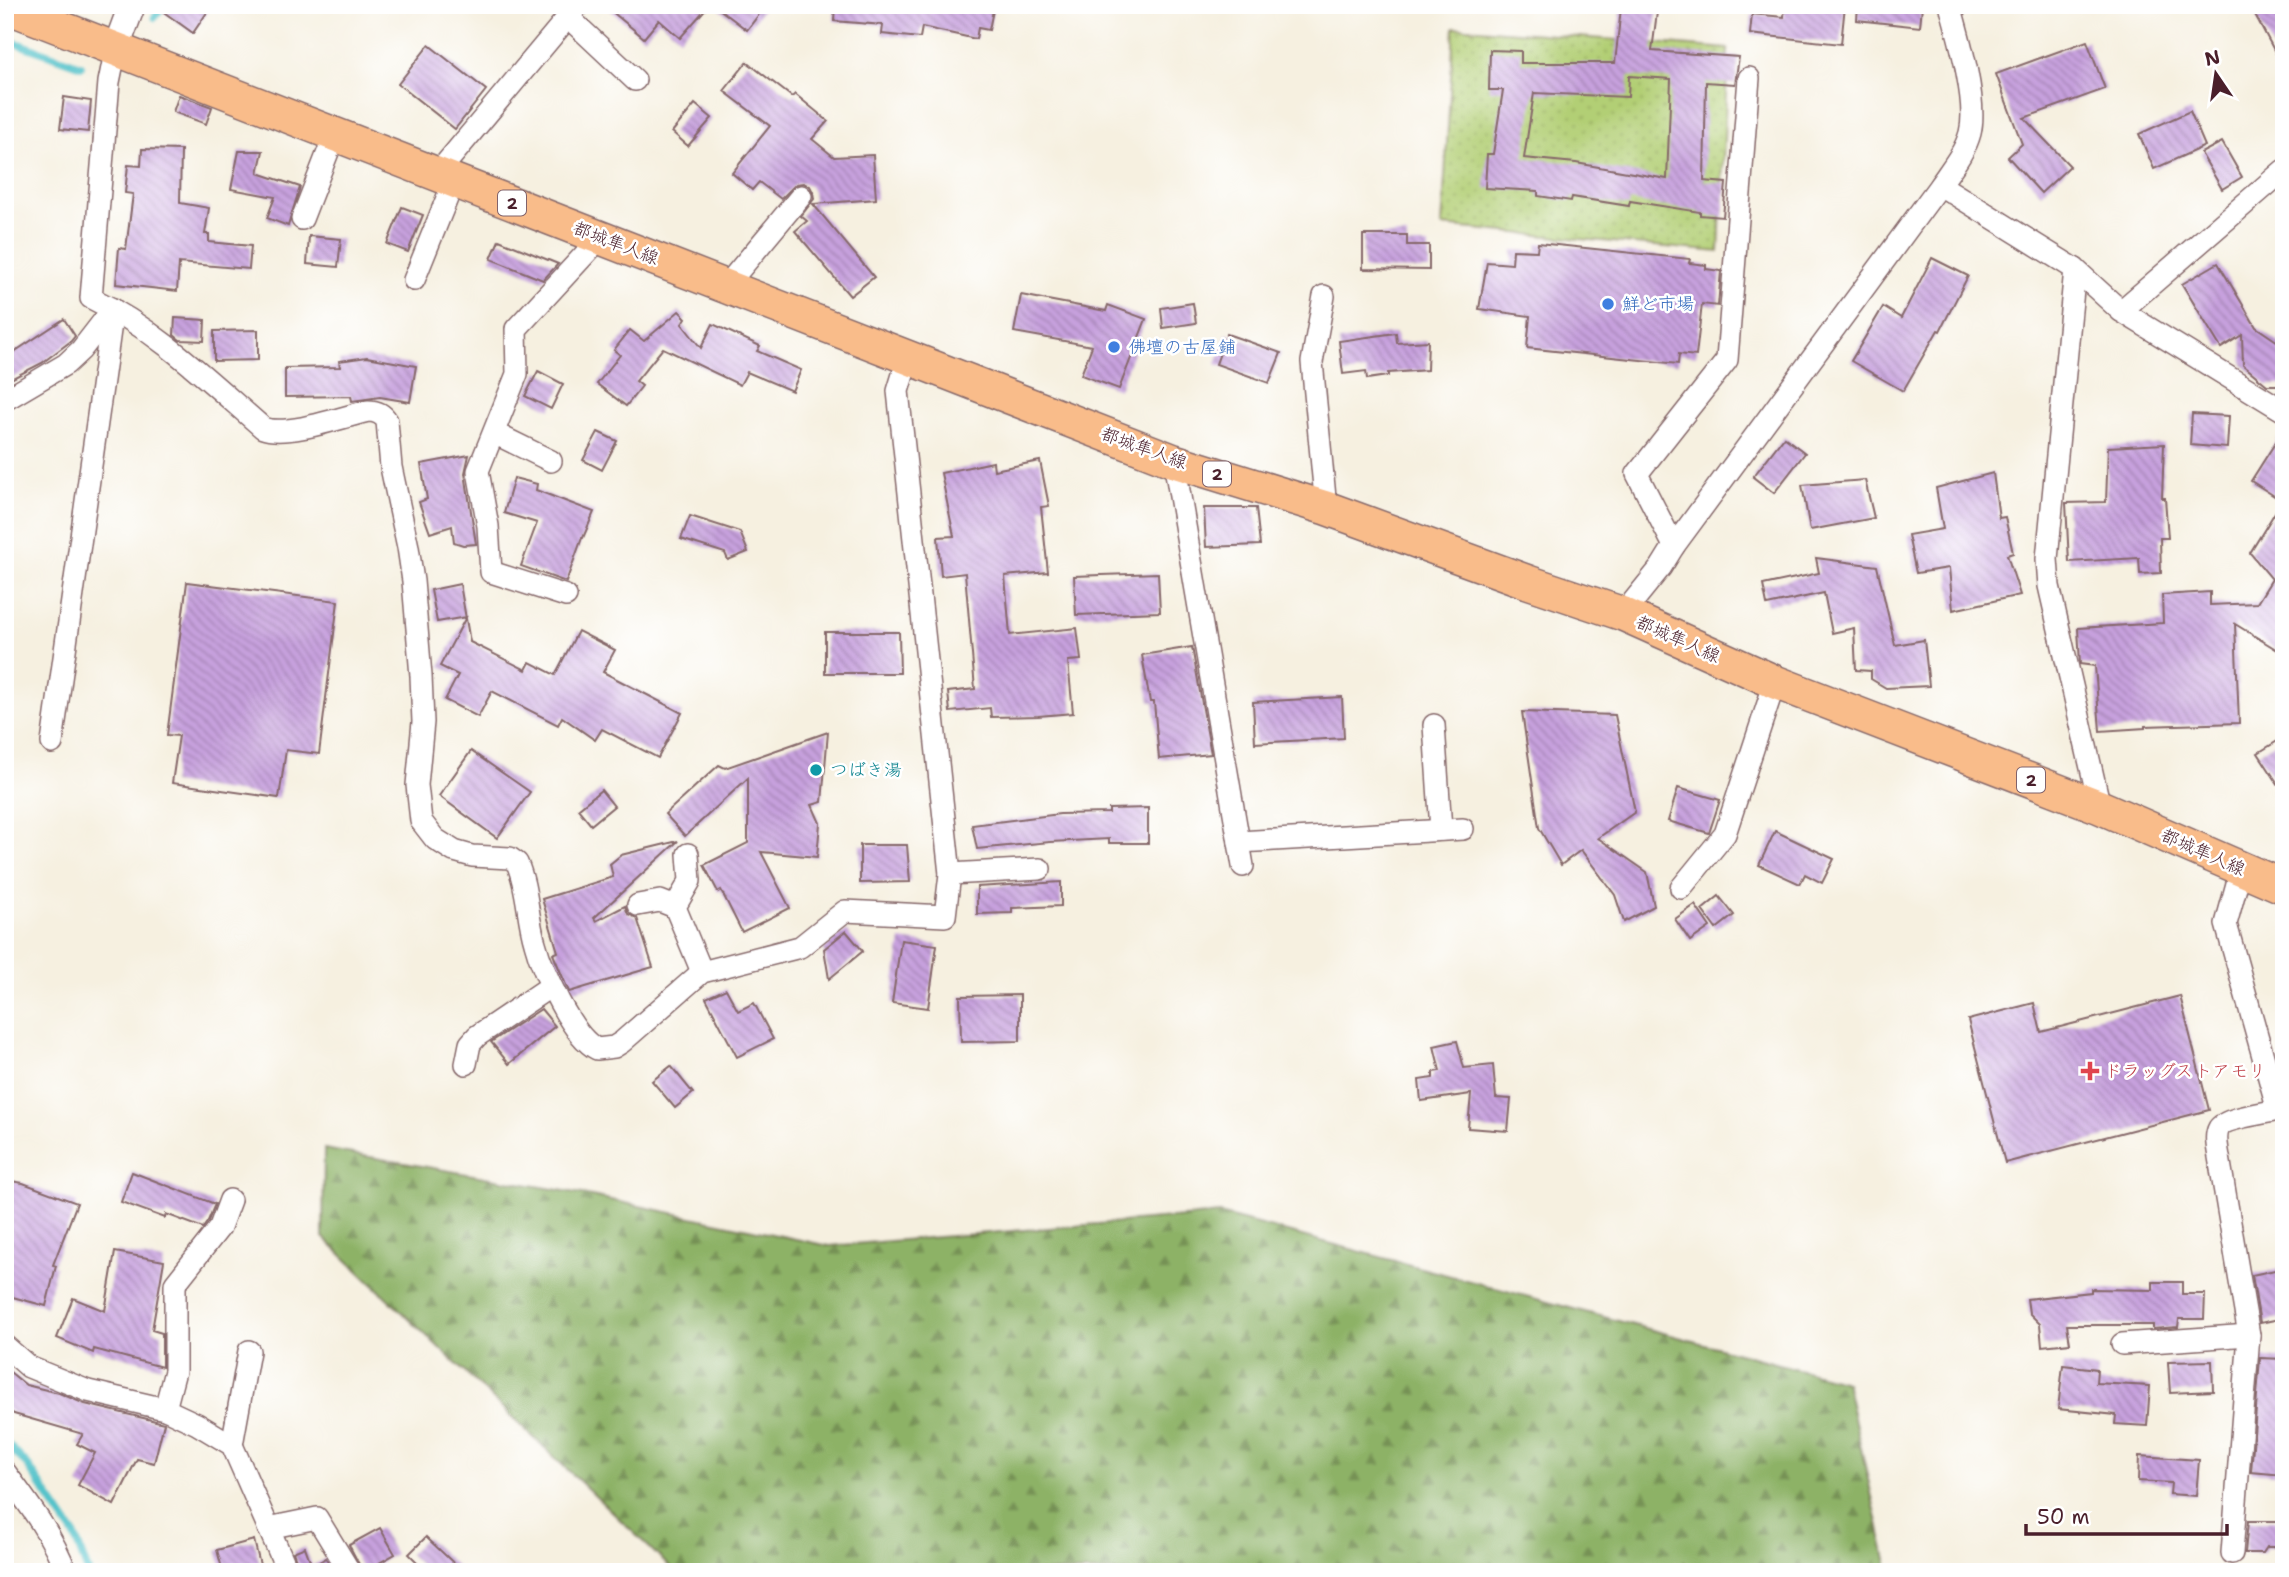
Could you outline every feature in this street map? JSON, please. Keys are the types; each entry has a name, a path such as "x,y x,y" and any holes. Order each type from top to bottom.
{"main road":[{"name":"都城隼人線","path":"5,6 1174,461 1326,508 1623,614 1775,682 2100,807 2284,887"}],"street":[{"path":"131,5 116,48 109,82 90,298 113,309 161,341 263,428 276,431 291,429 368,411 384,416 387,421 394,490 408,547 421,676 423,722 417,793 421,821 435,839 454,852 510,858 517,863 535,943 551,986 576,1029 597,1049 622,1042 702,972 800,947 845,911 945,916 950,874 898,391 908,358"},
{"path":"1623,614 1661,567 1940,185 1967,142 1972,119 1969,86 1950,5"},
{"path":"414,280 446,177 573,11 635,80"},
{"path":"1674,546 1637,474 1727,360 1749,78"},
{"path":"302,219 335,134"},
{"path":"2121,312 2284,170"},
{"path":"1940,185 2075,269 2121,312 2284,411"},
{"path":"726,286 801,196"},
{"path":"566,596 491,572 488,526 478,471 517,374 516,329 601,237"},
{"path":"2075,269 2047,559 2049,586 2100,807"},
{"path":"1324,296 1312,362 1326,508"},
{"path":"5,400 66,364 81,350 113,309"},
{"path":"52,743 113,309"},
{"path":"494,433 551,461"},
{"path":"1174,461 1243,866"},
{"path":"1681,888 1725,834 1775,682"},
{"path":"1434,725 1441,830"},
{"path":"1239,842 1463,829"},
{"path":"675,907 690,881 688,854"},
{"path":"950,874 1040,869"},
{"path":"2232,1553 2249,1335 2217,1133 2227,1122 2281,1111 2226,924 2241,869"},
{"path":"638,905 660,901 675,907 702,972"},
{"path":"466,1064 466,1054 477,1036 551,986"},
{"path":"165,1409 176,1371 176,1283 219,1227 230,1200"},
{"path":"2122,1344 2249,1335"},
{"path":"5,1346 29,1367 88,1391 165,1409 232,1445"},
{"path":"249,1351 232,1445 288,1572"},
{"path":"5,1472 60,1555 66,1572"},
{"path":"268,1528 317,1518 350,1572"}],"green space":[{"path":"1454,27 1728,49 1719,252 1442,226"},
{"path":"324,1149 582,1194 829,1246 1220,1214 1846,1382 1889,1572 675,1572 323,1237"}],"building":[{"path":"154,5 212,5 193,33"},
{"path":"604,5 709,5 680,38 659,20 644,38"},
{"path":"714,5 766,5 747,30"},
{"path":"835,5 972,5 993,10 989,30 978,28 976,39 922,27 920,38 882,34 883,25 834,21"},
{"path":"1785,5 1845,5 1841,44 1750,34 1752,14 1784,17"},
{"path":"1858,5 1922,5 1920,27 1857,20"},
{"path":"2250,5 2284,5 2284,69"},
{"path":"1621,8 1657,12 1652,51 1739,57 1735,84 1706,82 1704,181 1726,183 1723,217 1630,201 1629,206 1572,197 1571,201 1538,196 1538,191 1485,188 1487,154 1493,154 1503,90 1489,90 1490,50 1521,51 1521,63 1615,63","holes":["1629,76 1671,79 1667,179 1576,163 1524,158 1534,93 1628,97"]},
{"path":"2087,41 2105,89 2024,118 2070,166 2041,193 2008,157 2022,144 1996,74"},
{"path":"429,45 486,90 455,129 398,84"},
{"path":"747,62 792,97 795,94 828,121 812,139 834,157 873,155 876,199 813,204 874,277 850,296 795,231 807,221 801,216 814,199 810,186 796,184 781,199 759,182 752,190 732,173 770,126 724,91"},
{"path":"179,95 212,107 206,124 173,112"},
{"path":"64,97 91,101 88,132 60,129"},
{"path":"695,104 712,118 688,146 672,132"},
{"path":"2190,111 2205,146 2154,169 2139,134"},
{"path":"2222,142 2242,177 2222,189 2201,153"},
{"path":"142,149 181,150 180,203 209,208 205,234 209,234 209,242 251,246 249,269 179,263 177,291 116,284 119,248 126,249 133,194 125,193 128,165 141,166"},
{"path":"239,151 263,151 258,173 300,187 288,226 267,218 275,197 231,189"},
{"path":"402,207 423,215 408,252 387,244"},
{"path":"1363,235 1407,235 1407,245 1429,245 1429,270 1363,269"},
{"path":"309,236 341,239 338,267 307,264"},
{"path":"499,240 558,264 543,280 491,259"},
{"name":"鮮ど市場","path":"1538,243 1690,259 1689,263 1706,265 1706,269 1721,271 1718,306 1702,304 1696,356 1679,354 1678,364 1527,348 1530,316 1479,309 1487,262 1512,264 1513,250 1537,251"},
{"path":"1932,258 1968,276 1940,331 1938,330 1903,391 1851,361 1883,307 1901,318"},
{"path":"2218,263 2256,327 2284,346 2284,385 2267,385 2243,365 2242,335 2221,348 2182,284"},
{"path":"1021,295 1106,311 1108,305 1146,319 1119,389 1081,375 1092,346 1014,332"},
{"path":"1193,303 1196,323 1163,328 1161,308"},
{"path":"679,311 686,318 682,324 701,348 713,324 760,346 757,351 801,370 792,391 747,372 740,385 663,348 636,381 642,386 626,406 597,384 620,355 614,350 630,330 644,341"},
{"path":"175,318 205,320 204,341 180,340 174,335"},
{"path":"64,319 75,336 71,341 42,363 5,382 5,358"},
{"path":"258,330 258,360 214,361 214,331"},
{"path":"1396,333 1397,343 1428,341 1427,370 1388,373 1388,376 1367,379 1366,371 1343,374 1339,341"},
{"path":"1227,334 1281,353 1269,383 1216,364"},
{"path":"367,357 416,366 410,402 380,397 352,401 351,396 285,397 285,368 340,367 339,361"},
{"path":"538,371 563,384 551,409 525,396"},
{"path":"2192,414 2229,416 2227,448 2190,445"},
{"path":"2284,429 2284,654 2235,624 2239,723 2145,726 2100,731 2095,666 2080,664 2078,628 2163,623 2162,595 2210,592 2210,605 2257,603 2272,579 2250,553 2282,501 2251,481"},
{"path":"598,432 617,441 602,470 583,460"},
{"path":"1784,437 1805,453 1774,493 1753,477"},
{"path":"2164,444 2162,498 2165,498 2168,538 2160,538 2161,573 2140,574 2139,558 2069,562 2066,503 2106,502 2108,447"},
{"path":"469,455 465,473 476,544 463,545 454,542 452,526 430,533 419,502 427,499 421,464"},
{"path":"1040,461 1049,506 1041,507 1048,572 1005,576 1010,635 1077,628 1081,660 1068,661 1073,713 991,717 990,708 950,712 948,692 975,689 965,573 941,576 938,537 954,536 941,473 993,462 994,470"},
{"path":"1993,473 1999,518 2005,517 2013,553 2007,555 2020,595 1953,610 1949,568 1916,573 1908,535 1943,529 1936,488"},
{"path":"514,478 537,484 536,490 594,512 566,582 521,566 537,523 504,513"},
{"path":"1865,480 1874,518 1810,530 1802,485"},
{"path":"1204,508 1256,508 1260,545 1206,547"},
{"path":"690,516 740,532 748,552 728,560 725,553 681,539"},
{"path":"1816,558 1877,566 1895,645 1924,640 1929,686 1886,688 1871,679 1871,671 1856,670 1854,628 1832,633 1824,593 1767,605 1763,585 1819,573"},
{"path":"1158,573 1160,612 1076,615 1074,576"},
{"path":"187,582 338,601 319,754 286,750 279,798 172,783 179,736 167,735"},
{"path":"460,584 466,617 437,622 431,590"},
{"path":"466,617 470,642 526,670 530,662 555,675 578,631 615,650 603,672 682,713 658,758 602,729 595,740 562,717 558,725 492,691 478,717 445,700 458,675 440,666"},
{"path":"825,632 899,632 900,673 825,673"},
{"path":"1192,647 1211,754 1159,759 1154,702 1150,702 1142,655"},
{"path":"1342,697 1344,738 1255,743 1253,702"},
{"path":"1522,712 1615,715 1635,812 1598,838 1647,872 1654,906 1624,922 1615,895 1581,850 1561,865 1539,828"},
{"path":"828,732 822,802 812,805 820,823 817,857 761,852 790,908 742,932 721,890 718,892 704,865 748,843 748,778 685,836 665,814 719,765 725,768"},
{"path":"2284,737 2284,793 2258,753"},
{"path":"471,751 530,792 497,838 439,796"},
{"path":"1678,788 1720,800 1709,833 1668,821"},
{"path":"601,790 614,806 591,825 578,809"},
{"path":"1148,808 1148,843 1109,843 1109,839 977,849 972,825 1060,814 1109,813 1109,809"},
{"path":"1775,831 1834,859 1822,883 1805,874 1800,884 1759,865"},
{"path":"678,841 594,918 596,921 625,906 628,914 637,918 653,967 569,992 553,954 558,952 542,899 613,877 610,864 621,855"},
{"path":"860,845 907,845 910,882 860,883"},
{"path":"1061,882 1061,906 1012,908 1012,913 977,914 977,887"},
{"path":"1719,896 1734,915 1716,929 1702,910"},
{"path":"1695,905 1710,927 1690,941 1675,919"},
{"path":"846,931 863,951 829,979 824,949"},
{"path":"901,940 937,945 928,1008 892,1003"},
{"path":"726,989 738,1011 754,1003 773,1039 737,1057 706,998"},
{"path":"1020,995 1020,1041 961,1042 960,996"},
{"name":"ドラッグストアモリ","path":"2180,996 2209,1110 2005,1163 1968,1020 2034,1003 2041,1032"},
{"path":"541,1009 555,1026 509,1064 491,1042"},
{"path":"1457,1041 1464,1068 1493,1065 1496,1098 1511,1099 1508,1131 1468,1128 1471,1094 1421,1101 1419,1080 1433,1078 1433,1072 1440,1071 1434,1046"},
{"path":"671,1066 693,1093 675,1108 652,1081"},
{"path":"132,1172 215,1204 203,1228 166,1214 165,1218 121,1202"},
{"path":"5,1180 23,1183 77,1203 53,1265 56,1266 46,1306 5,1295"},
{"path":"115,1252 164,1261 152,1330 162,1333 162,1367 94,1349 93,1353 57,1338 73,1298 105,1311"},
{"path":"2284,1268 2284,1318 2260,1323 2252,1275"},
{"path":"2153,1282 2182,1282 2182,1294 2205,1294 2204,1319 2179,1319 2178,1327 2153,1329 2153,1325 2067,1325 2070,1343 2042,1346 2040,1324 2029,1313 2027,1299 2091,1292 2091,1289 2153,1290"},
{"path":"2260,1358 2284,1359 2284,1475 2251,1472"},
{"path":"2212,1361 2213,1391 2170,1393 2168,1362"},
{"path":"2063,1365 2097,1369 2096,1383 2150,1386 2147,1426 2115,1424 2116,1415 2058,1409"},
{"path":"5,1368 26,1385 59,1393 85,1404 164,1423 154,1463 137,1459 114,1505 78,1485 95,1453 77,1444 83,1434 14,1414 5,1408"},
{"path":"2139,1456 2199,1460 2196,1496 2170,1494 2171,1483 2138,1481"},
{"path":"2248,1521 2284,1521 2284,1547 2267,1547 2263,1553 2245,1553"},
{"path":"380,1528 395,1554 363,1572 349,1545"},
{"path":"426,1537 463,1572 427,1572 409,1554"},
{"path":"254,1540 260,1565 237,1572 223,1572 217,1550"},
{"path":"305,1547 312,1566 326,1558 334,1572 301,1572 293,1552"}],"waterway":[{"path":"155,17 163,5"},
{"path":"5,39 81,66"},
{"path":"5,1442 28,1466 74,1534 88,1572"}],"place":[{"name":"鮮ど市場","path":"1608,304"},
{"name":"佛壇の古屋鋪","path":"1114,347"},
{"name":"つばき湯","path":"816,770"},
{"name":"ドラッグストアモリ","path":"2090,1071"}]}
